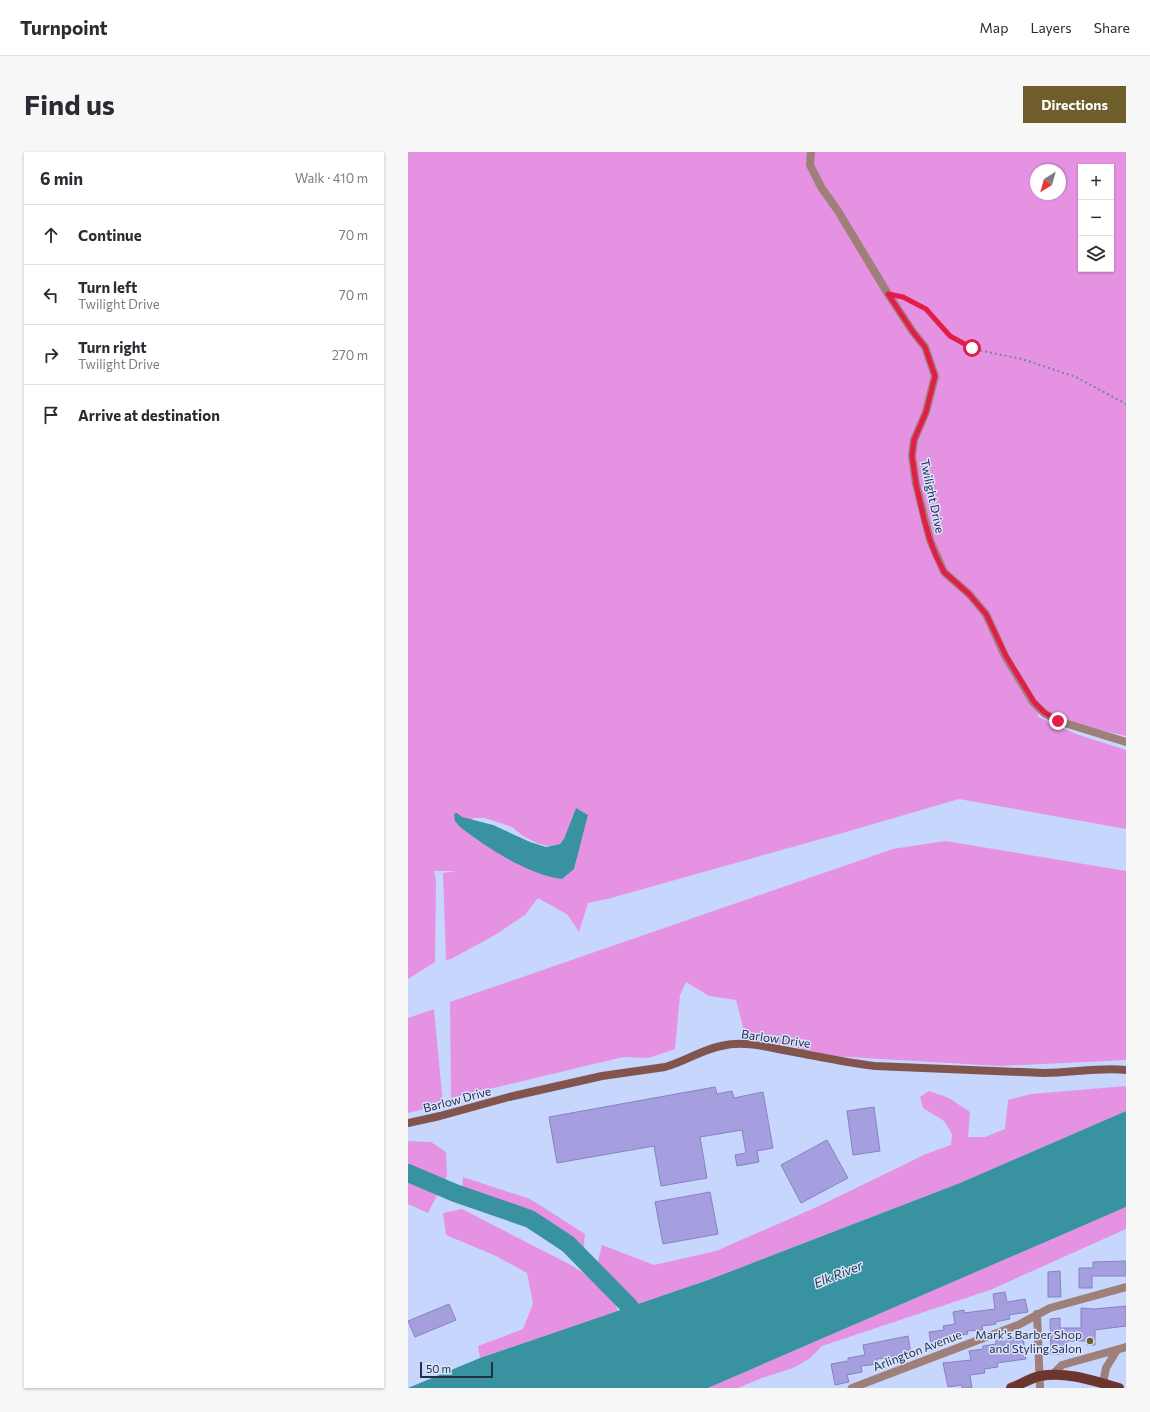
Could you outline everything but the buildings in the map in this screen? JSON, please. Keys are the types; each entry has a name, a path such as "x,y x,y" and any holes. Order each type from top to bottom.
{"main road":[{"path":"1011,1388 1040,1376 1052,1375 1078,1376 1120,1388"}],"street":[{"name":"Twilight Drive","path":"811,152 810,165 821,187 862,249 888,294 913,332 925,347 935,376 926,412 914,440 912,456 922,512 930,540 944,572 969,594 986,614 1006,656 1034,702 1044,712 1058,721 1126,742"},
{"name":"Barlow Drive","path":"408,1123 509,1097 602,1076 674,1065 712,1049 730,1044 758,1045 844,1062 875,1066 1044,1073 1062,1073 1101,1069 1126,1070"},
{"name":"Arlington Avenue","path":"853,1388 1018,1325 1050,1308 1126,1287"},
{"path":"1037,1314 1040,1388"},
{"path":"1052,1375 1062,1365 1126,1347"},
{"path":"1103,1383 1106,1368 1117,1350"}],"path":[{"path":"888,294 903,297 926,309 950,336 972,348 1022,360 1076,377 1126,404"}],"shaded area":[{"path":"408,152 1126,152 1126,736 1075,724 1044,709 1037,716 1076,734 1126,750 1126,829 959,799 611,898 588,903 579,932 568,915 538,898 525,915 495,935 451,959 446,960 443,873 456,871 434,871 436,880 435,962 408,979","holes":["576,808 588,815 574,869 493,850 464,830 473,818 485,818 512,827 523,836 539,844 548,846 560,844 564,840"]},
{"path":"945,841 1126,871 1126,1060 999,1066 832,1056 760,1039 744,1031 736,1000 709,996 686,982 680,995 675,1049 649,1058 623,1057 451,1098 450,1002 893,849"},
{"path":"434,1009 443,1104 408,1113 408,1018"},
{"path":"1126,1086 1126,1111 960,1183 711,1279 635,1305 597,1265 602,1245 654,1265 716,1251 819,1206 926,1154 951,1145 952,1134 944,1121 923,1108 920,1097 929,1091 949,1098 970,1112 968,1137 985,1137 1005,1129 1008,1100 1031,1094"},
{"path":"408,1141 431,1142 446,1152 447,1176 428,1213 408,1204"},
{"path":"463,1177 530,1199 585,1234 583,1254 544,1221 509,1206 462,1193"},
{"path":"1126,1207 1126,1229 990,1290 822,1346 809,1359 793,1368 738,1388 708,1388"},
{"path":"462,1209 569,1264 609,1289 618,1311 480,1358 478,1346 523,1329 533,1304 527,1273 496,1256 446,1235 443,1213"}],"water":[{"path":"576,808 588,815 574,869 562,879 536,872 494,851 459,826 455,821 454,814 457,813 462,817 493,825 530,842 546,847 560,844 564,839"},
{"name":"Elk River","path":"1126,1111 1126,1207 708,1388 408,1388 480,1358 711,1279 960,1183"}],"waterway":[{"path":"408,1173 455,1193 530,1219 568,1244 630,1307"}],"place":[{"name":"Mark's Barber Shop and Styling Salon","path":"1090,1341"}],"route":[{"path":"972,348 950,336 926,309 903,297 888,294 913,332 925,347 935,376 926,412 914,440 912,456 916,484 924,519 936,556 944,572 969,594 986,614 1006,656 1034,702 1044,712 1058,721"}]}
